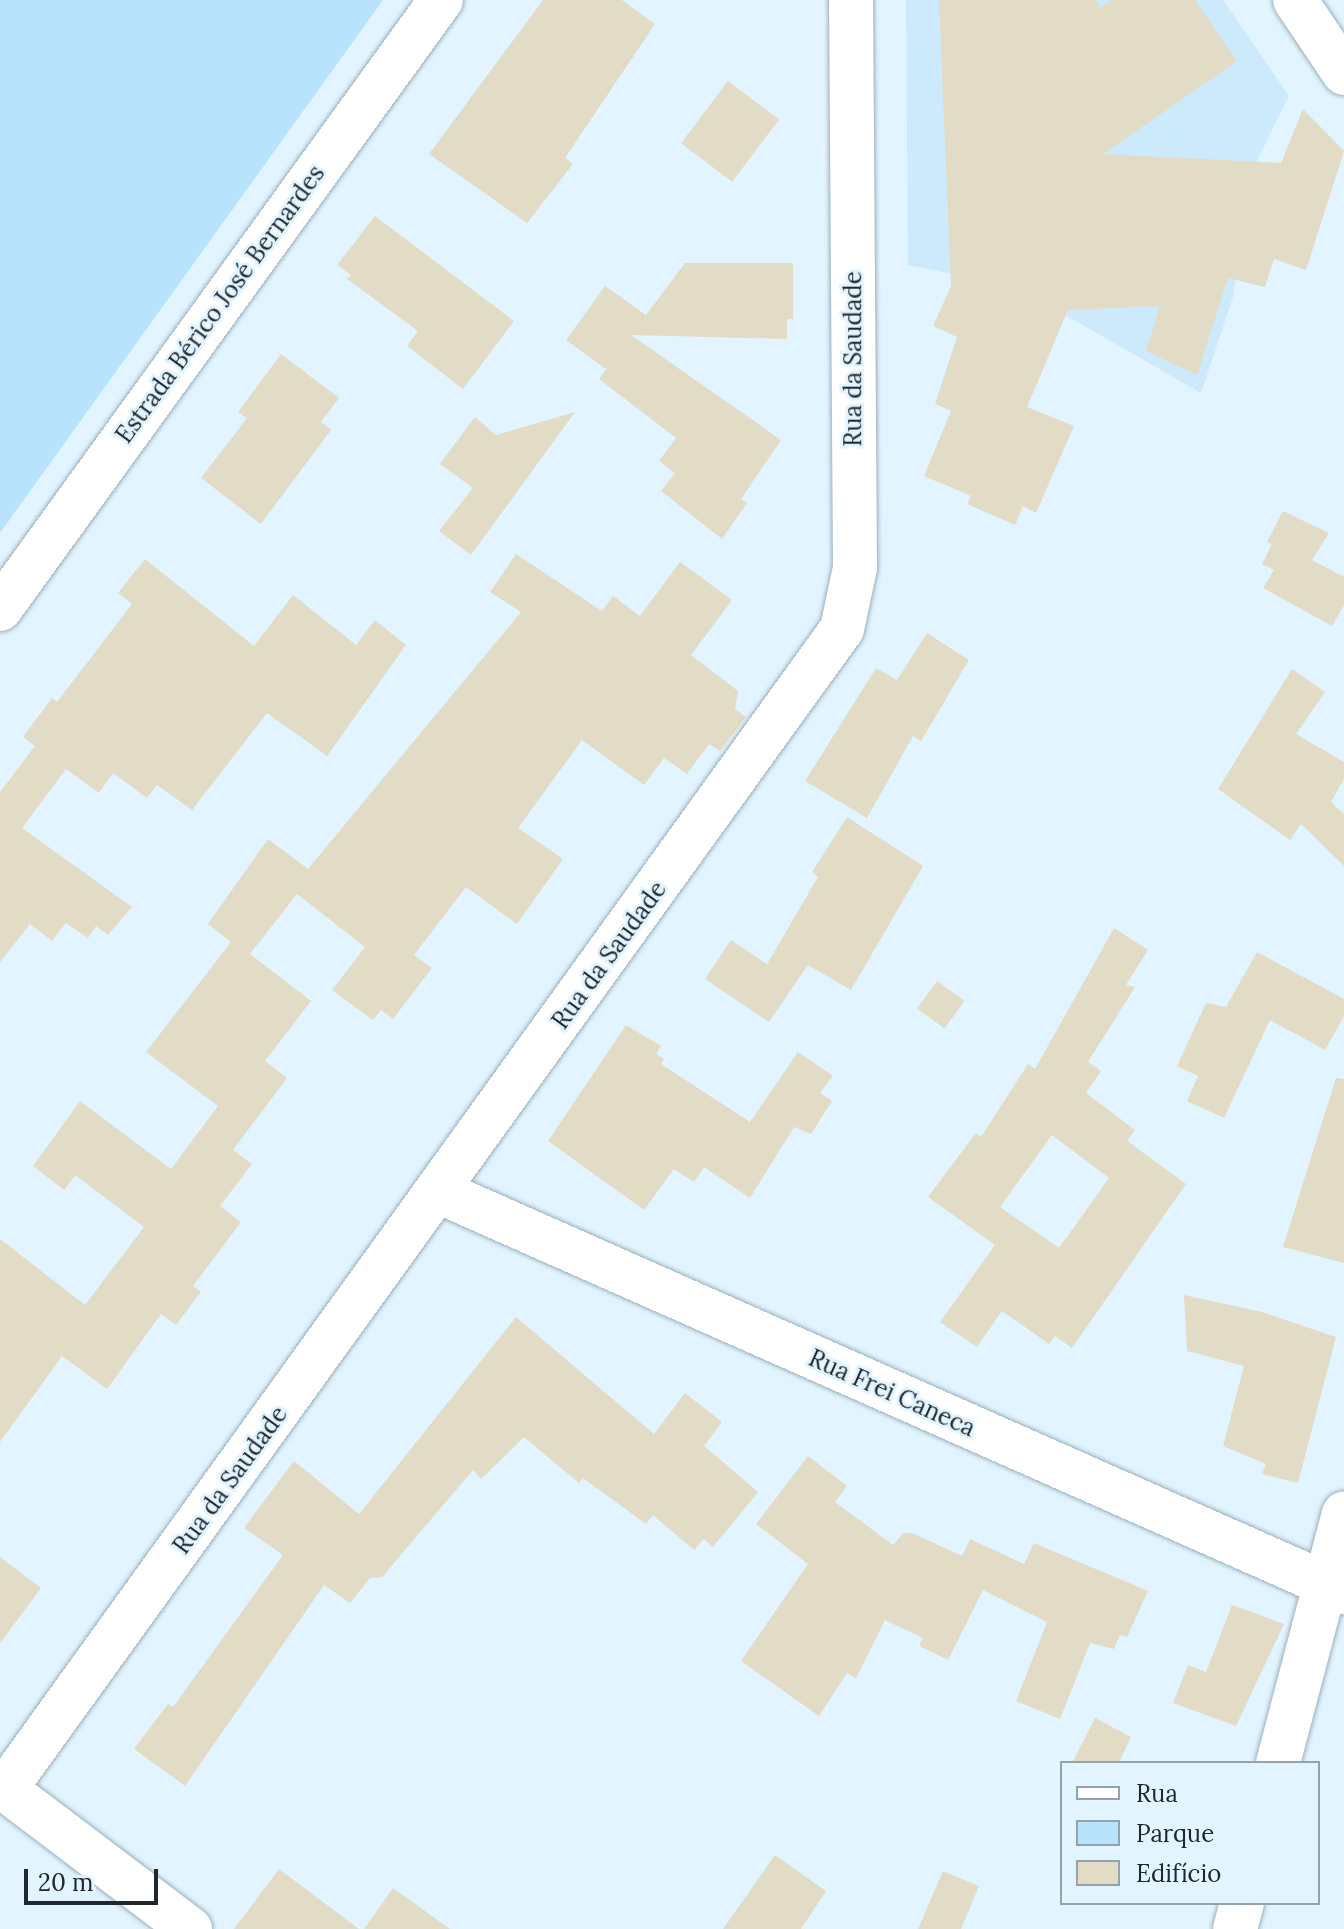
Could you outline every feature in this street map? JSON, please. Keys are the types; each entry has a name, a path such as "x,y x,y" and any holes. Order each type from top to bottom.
{"street":[{"name":"Estrada Bérico José Bernardes","path":"0,609 441,0"},
{"name":"Rua da Saudade","path":"2,1788 440,1192 842,629 855,568 851,0"},
{"path":"1295,0 1344,73"},
{"name":"Rua Frei Caneca","path":"440,1192 1334,1589"},
{"path":"1279,1761 1334,1589 1344,1514"},
{"path":"2,1788 190,1929"},
{"path":"1235,1929 1241,1905"}],"shaded area":[{"path":"906,0 1223,0 1289,96 1250,175 1233,297 1201,393 1015,286 908,265"}],"green space":[{"path":"0,0 383,0 0,533"}],"building":[{"path":"543,0 622,0 655,24 565,158 573,164 527,223 429,154"},
{"path":"939,0 1096,0 1100,8 1112,0 1195,0 1237,61 1103,154 1281,163 1303,109 1344,151 1306,270 1274,259 1265,287 1228,278 1197,375 1146,351 1160,306 1068,310 1027,407 1074,426 1036,513 1023,506 1015,525 967,504 971,496 924,476 951,411 935,404 957,337 933,326 951,286"},
{"path":"728,81 779,120 732,182 681,143"},
{"path":"375,216 514,321 463,389 407,346 418,331 347,279 351,275 337,265"},
{"path":"685,263 793,263 793,319 787,319 787,339 631,335 781,440 741,499 747,503 722,539 661,491 675,473 659,461 676,438 599,379 606,369 566,340 605,286 646,315"},
{"path":"281,354 339,398 321,422 331,430 261,524 201,478 247,418 238,412"},
{"path":"575,412 471,555 439,531 473,488 440,464 475,417 496,435"},
{"path":"1283,511 1329,533 1312,560 1344,577 1344,605 1332,626 1263,588 1274,570 1262,564 1272,544 1267,542"},
{"path":"516,554 602,611 613,596 640,616 680,562 732,600 691,655 738,691 735,709 746,717 720,751 709,744 687,774 664,758 644,785 582,740 518,828 563,859 517,924 466,887 414,955 432,968 393,1019 381,1010 373,1020 332,990 365,947 297,894 250,954 311,1001 265,1061 287,1078 233,1150 252,1164 220,1206 241,1222 193,1286 201,1292 176,1325 161,1314 107,1389 62,1356 0,1442 0,1239 85,1305 144,1227 75,1175 64,1190 33,1166 80,1101 171,1169 218,1106 146,1052 231,942 208,924 268,839 308,869 521,612 490,592"},
{"path":"145,559 254,646 293,595 356,645 375,620 406,645 327,756 267,713 192,810 157,785 147,798 113,773 99,793 66,769 22,828 132,907 108,935 96,926 88,938 66,923 52,941 30,924 0,962 0,792 35,746 23,737 52,698 57,702 132,604 118,593"},
{"path":"927,633 969,660 921,741 913,736 867,818 805,781 876,668 897,680"},
{"path":"1292,669 1325,692 1296,734 1344,762 1344,779 1331,802 1344,814 1344,866 1301,824 1290,840 1218,789"},
{"path":"847,817 923,866 851,990 808,965 769,1022 705,979 731,940 767,964 818,877 812,872"},
{"path":"1114,928 1148,950 1126,985 1135,987 1088,1062 1101,1071 1086,1093 1135,1130 1127,1141 1186,1184 1072,1348 1055,1336 1049,1344 1002,1311 977,1347 940,1322 995,1245 928,1197 976,1133 981,1137 1028,1064 1035,1069","holes":["1052,1135 1109,1178 1059,1248 1000,1207"]},
{"path":"1257,952 1344,999 1344,1016 1325,1050 1270,1020 1224,1118 1187,1101 1198,1076 1177,1066 1206,1003 1226,1007"},
{"path":"937,981 965,1001 945,1028 917,1009"},
{"path":"626,1025 661,1046 656,1054 664,1059 661,1064 750,1122 798,1052 833,1076 820,1093 832,1101 811,1134 794,1127 750,1198 704,1167 694,1182 674,1169 644,1210 548,1141"},
{"path":"1336,1078 1344,1079 1344,1263 1283,1247"},
{"path":"1184,1295 1262,1312 1336,1337 1298,1483 1262,1474 1266,1464 1223,1446 1244,1366 1187,1351"},
{"path":"516,1317 654,1434 685,1393 722,1422 704,1446 758,1492 713,1547 704,1539 694,1550 653,1515 646,1524 583,1478 579,1483 524,1437 481,1479 473,1470 382,1577 370,1578 350,1603 324,1585 185,1786 134,1749 168,1704 173,1707 283,1555 244,1528 294,1461 359,1514"},
{"path":"808,1456 847,1486 835,1502 893,1545 903,1533 912,1533 962,1556 970,1539 1024,1564 1034,1543 1148,1591 1127,1637 1120,1635 1114,1649 1090,1643 1060,1719 1016,1701 1047,1622 983,1590 948,1660 919,1646 923,1638 885,1620 856,1678 847,1673 819,1716 741,1661 808,1564 756,1524"},
{"path":"0,1557 41,1588 0,1643"},
{"path":"1232,1605 1284,1624 1236,1726 1173,1703 1188,1665 1206,1672"},
{"path":"1095,1718 1131,1737 1120,1761 1073,1761"},
{"path":"775,1855 826,1891 801,1929 723,1929"},
{"path":"279,1869 359,1929 234,1929"},
{"path":"943,1871 979,1886 961,1929 918,1929"},
{"path":"393,1888 450,1929 364,1929"}]}
